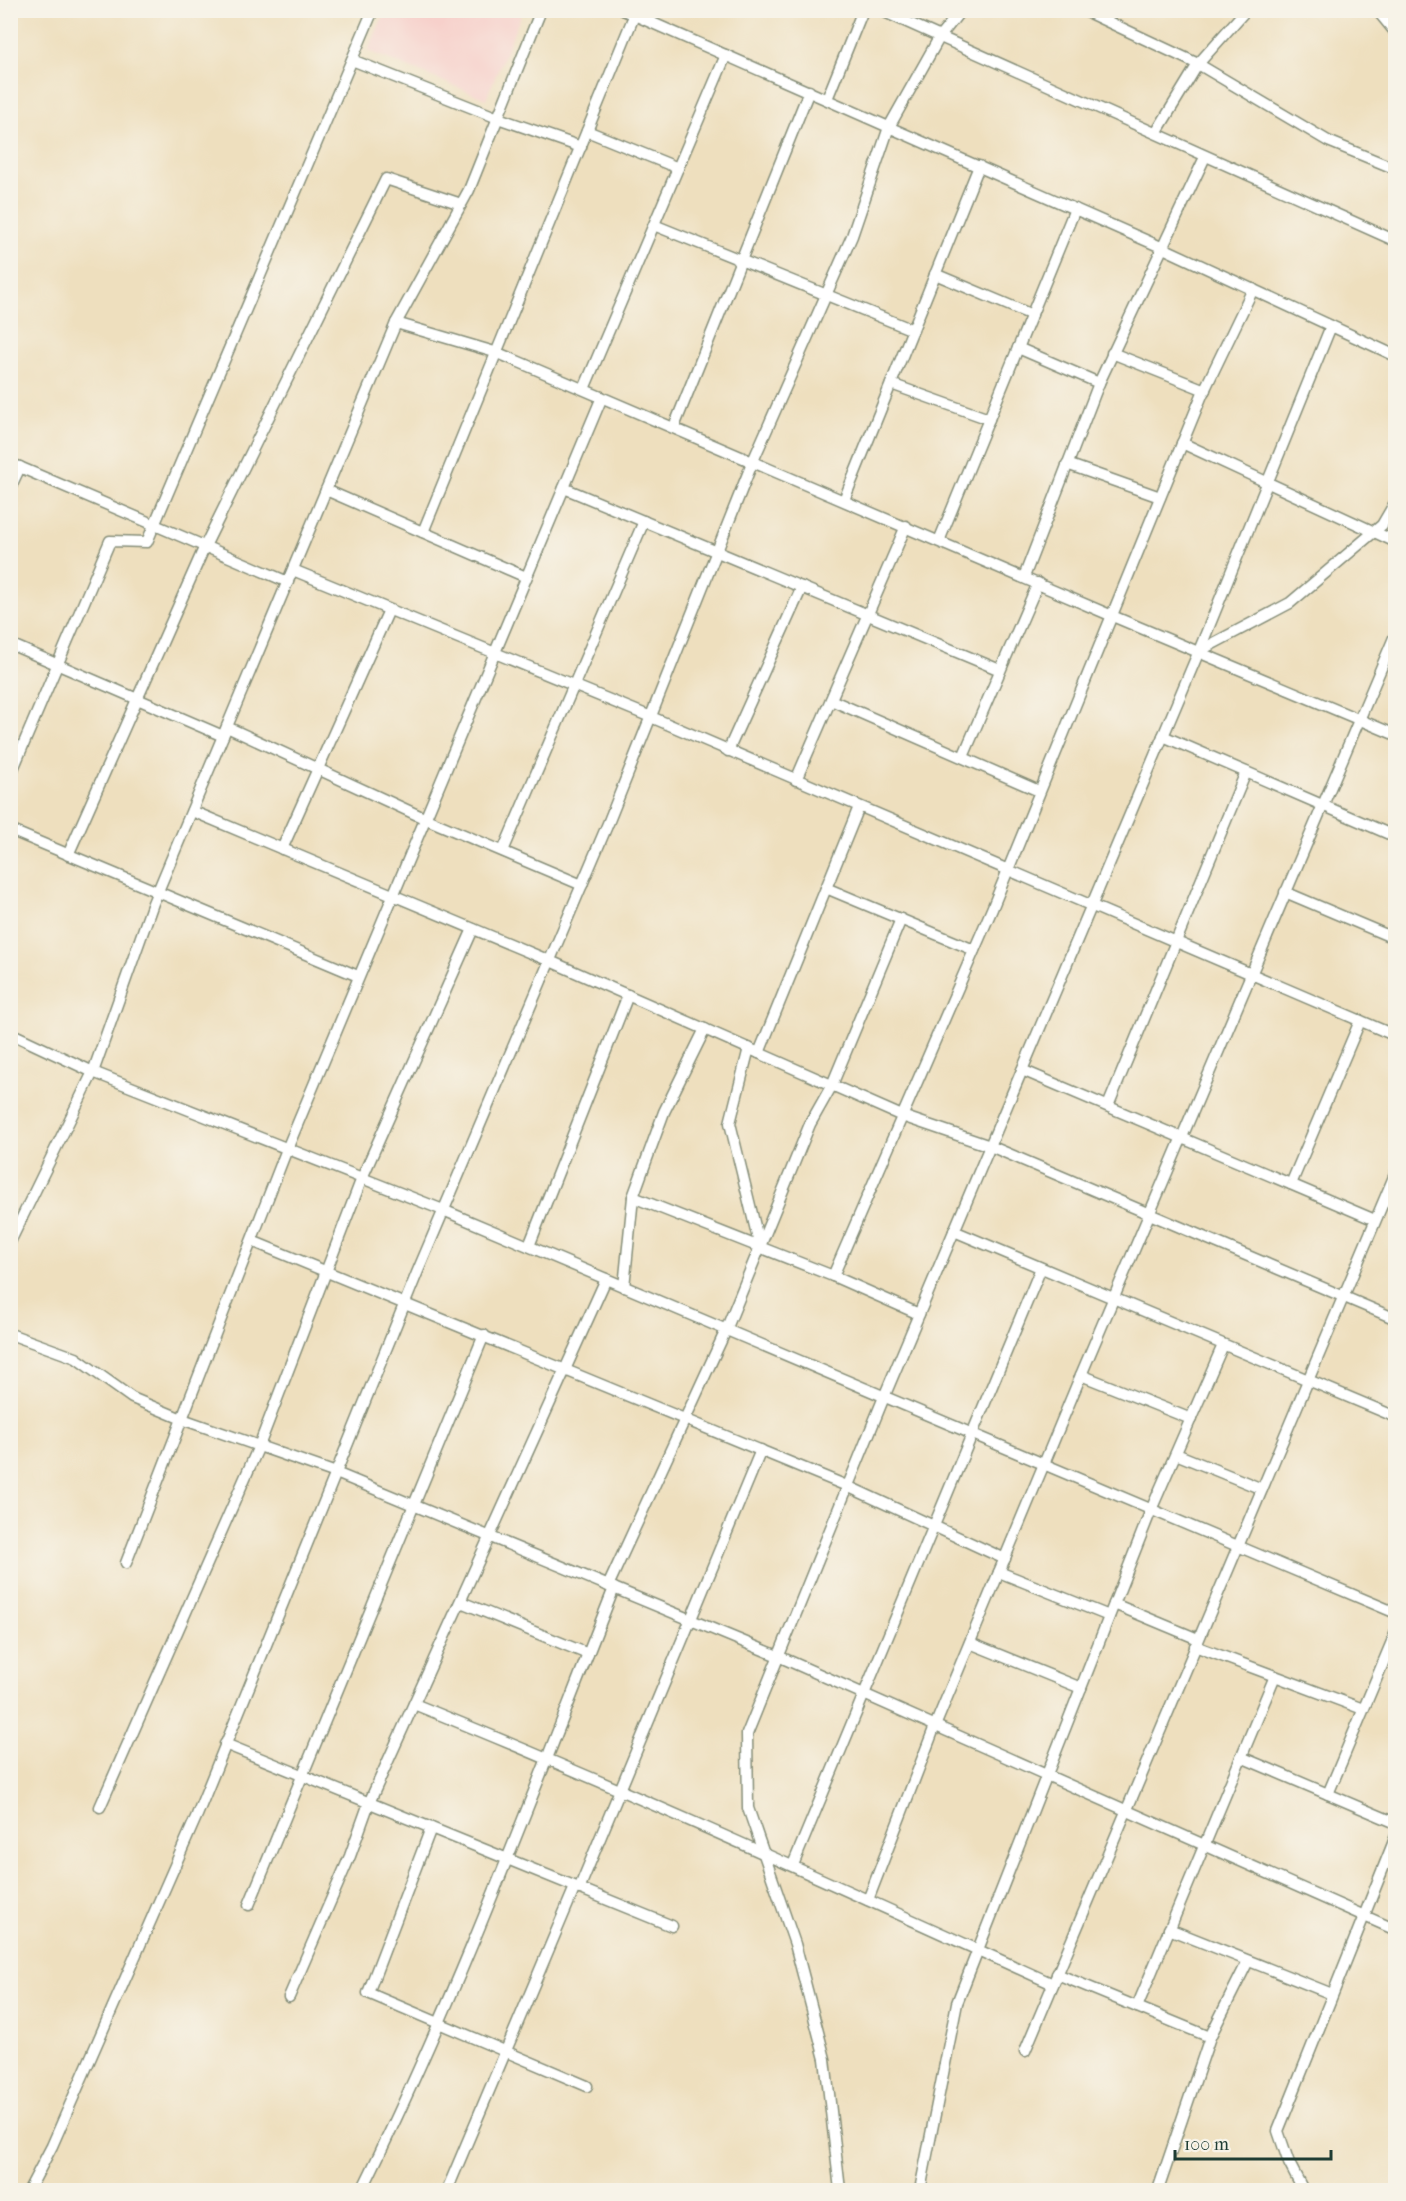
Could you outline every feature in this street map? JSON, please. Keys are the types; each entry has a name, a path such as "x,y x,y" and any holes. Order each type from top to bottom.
{"street":[{"path":"10,776 110,541 147,542 373,10"},
{"path":"10,1242 93,1072 157,893 396,323 461,204 541,10"},
{"path":"827,99 863,10"},
{"path":"880,10 1395,241"},
{"path":"29,2190 52,2146 225,1744 443,1210 582,885 753,461 852,236 889,127 939,38 961,10"},
{"path":"1083,10 1198,64 1328,141 1395,169"},
{"path":"1156,133 1198,64 1246,10"},
{"path":"1377,10 1395,33"},
{"path":"423,532 581,147 631,12 1161,247 1395,356"},
{"path":"584,389 726,55"},
{"path":"352,60 498,118 581,147"},
{"path":"674,427 808,91"},
{"path":"587,131 678,168"},
{"path":"1024,577 1099,383 1205,157"},
{"path":"844,500 979,166"},
{"path":"68,855 205,546 386,179 461,204"},
{"path":"939,541 1075,209"},
{"path":"654,225 913,330"},
{"path":"935,274 1032,315"},
{"path":"833,1276 974,950 1182,443 1253,289"},
{"path":"396,323 498,352 1395,735"},
{"path":"840,2190 825,2059 795,1944 748,1808 747,1734 884,1397 1199,651 1331,326"},
{"path":"1018,348 1099,383"},
{"path":"1112,353 1205,390"},
{"path":"891,384 989,419"},
{"path":"126,1563 287,1149 602,397"},
{"path":"1182,443 1395,542"},
{"path":"1067,464 1160,497"},
{"path":"10,488 15,465 288,582"},
{"path":"564,488 1000,670"},
{"path":"326,490 526,577"},
{"path":"1199,651 1290,603 1382,525 1395,501"},
{"path":"503,851 644,521"},
{"path":"796,780 906,526"},
{"path":"293,570 651,717 1395,1036"},
{"path":"963,757 1038,583"},
{"path":"728,751 802,587"},
{"path":"282,849 389,610"},
{"path":"868,1900 935,1726 999,1572 1395,633"},
{"path":"10,644 137,698 317,769 424,818 582,885"},
{"path":"831,700 1039,791"},
{"path":"1163,736 1395,837"},
{"path":"1108,1106 1246,772"},
{"path":"760,1247 730,1123 754,1051 859,807"},
{"path":"192,811 550,961 902,1116 990,1146 1395,1319"},
{"path":"10,830 358,976"},
{"path":"826,888 974,950"},
{"path":"1285,892 1395,936"},
{"path":"362,2190 400,2114 507,1859 588,1654 611,1587 726,1330 810,1124 832,1085 901,919"},
{"path":"100,1807 259,1446 362,1178 473,928"},
{"path":"529,1246 628,995"},
{"path":"1291,1184 1360,1021"},
{"path":"624,1287 633,1197 664,1112 705,1029"},
{"path":"10,1033 93,1072 529,1246 1395,1613"},
{"path":"1022,1070 1375,1220"},
{"path":"1025,2051 1375,1220 1392,1192 1395,1172"},
{"path":"633,1197 833,1276 919,1314"},
{"path":"954,1231 1395,1417"},
{"path":"252,1241 848,1486 1005,1559"},
{"path":"793,1865 1041,1268"},
{"path":"289,1997 350,1856 369,1803 606,1279"},
{"path":"10,1334 76,1358 132,1398 182,1419 336,1473 778,1656 1395,1930"},
{"path":"249,1905 484,1335"},
{"path":"920,2190 957,2003 1151,1510 1223,1346"},
{"path":"1081,1375 1191,1419"},
{"path":"448,2188 505,2051 621,1789 760,1450"},
{"path":"1176,1454 1262,1489"},
{"path":"999,1572 1109,1616"},
{"path":"461,1602 588,1654"},
{"path":"1114,1604 1275,1676 1364,1709"},
{"path":"1328,1794 1395,1632"},
{"path":"970,1643 1081,1688"},
{"path":"1137,2007 1275,1676"},
{"path":"414,1704 621,1789 978,1950 1137,2007 1209,2037"},
{"path":"225,1744 672,1926"},
{"path":"1241,1757 1395,1824"},
{"path":"431,1828 368,1993 587,2086"},
{"path":"1303,2190 1289,2163 1278,2131 1395,1836"},
{"path":"1169,1929 1332,1994"},
{"path":"1158,2190 1209,2037 1248,1961"}],"shaded area":[{"path":"385,10 523,11 486,99 368,51"}]}
